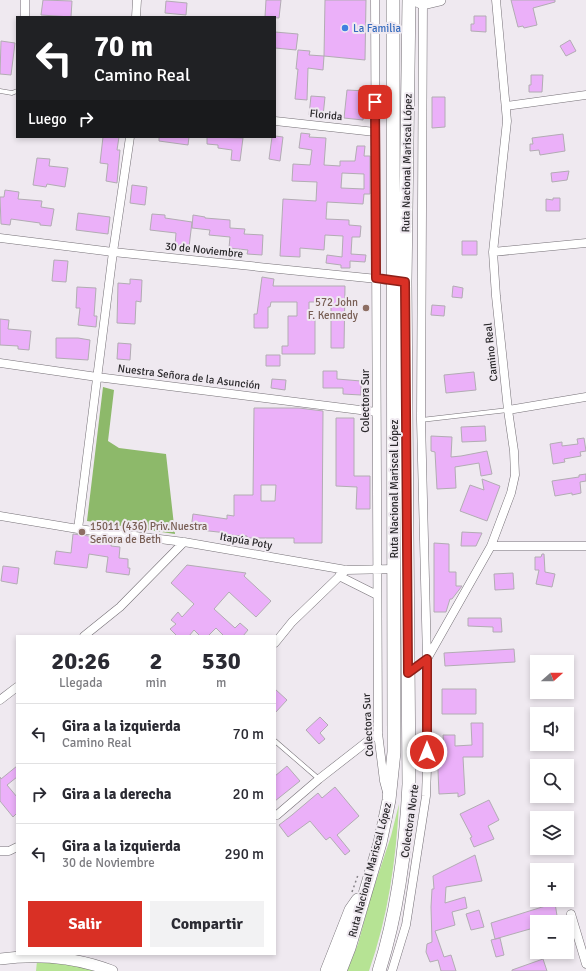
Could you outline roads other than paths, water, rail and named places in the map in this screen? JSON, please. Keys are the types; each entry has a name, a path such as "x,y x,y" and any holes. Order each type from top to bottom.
{"highway":[{"name":"Ruta Nacional Mariscal López","path":"378,971 396,900 405,843 409,784 408,673 393,0"},
{"name":"Ruta Nacional Mariscal López","path":"340,971 349,948 380,843 389,800 394,752 394,569 399,281 409,0"},
{"path":"327,971 351,910 366,892"}],"main road":[{"path":"420,1 440,0"},
{"path":"0,959 18,957 50,957 86,962 112,971"}],"street":[{"path":"25,0 25,16"},
{"path":"136,16 137,0"},
{"name":"Colectora Sur","path":"375,0 378,733 384,781 389,800"},
{"name":"Camino Real","path":"408,673 427,659 491,546 511,493 515,475 514,451 508,410 492,252 507,121 496,0"},
{"name":"Colectora Norte","path":"392,971 406,926 426,796 427,768 427,659 421,420 420,1"},
{"path":"506,106 586,95"},
{"name":"Florida","path":"276,121 375,132"},
{"path":"78,529 113,252 130,138"},
{"name":"30 de Noviembre","path":"0,238 113,252 399,281"},
{"path":"492,252 586,243"},
{"name":"Nuestra Señora de la Asunción","path":"0,363 98,377 376,412"},
{"path":"508,410 586,397"},
{"name":"Itapúa Poty","path":"0,516 78,529 184,542 346,570 394,569"},
{"path":"85,635 120,608 184,542"},
{"path":"491,546 586,546"},
{"path":"276,641 292,622 346,570"},
{"path":"339,576 377,595"},
{"path":"378,650 394,650"},
{"path":"0,700 16,688"},
{"path":"277,815 319,779 378,733"},
{"path":"0,851 9,851 16,848"},
{"path":"571,914 586,964"}],"lane":[{"path":"0,91 12,93 16,91"},
{"path":"421,420 508,410"},
{"path":"276,742 319,779"}],"place":[{"name":"La Familia","path":"345,28"},
{"name":"572 John F. Kennedy","path":"366,308"},
{"name":"15011 (436) Priv.Nuestra Señora de Beth","path":"82,532"}]}
